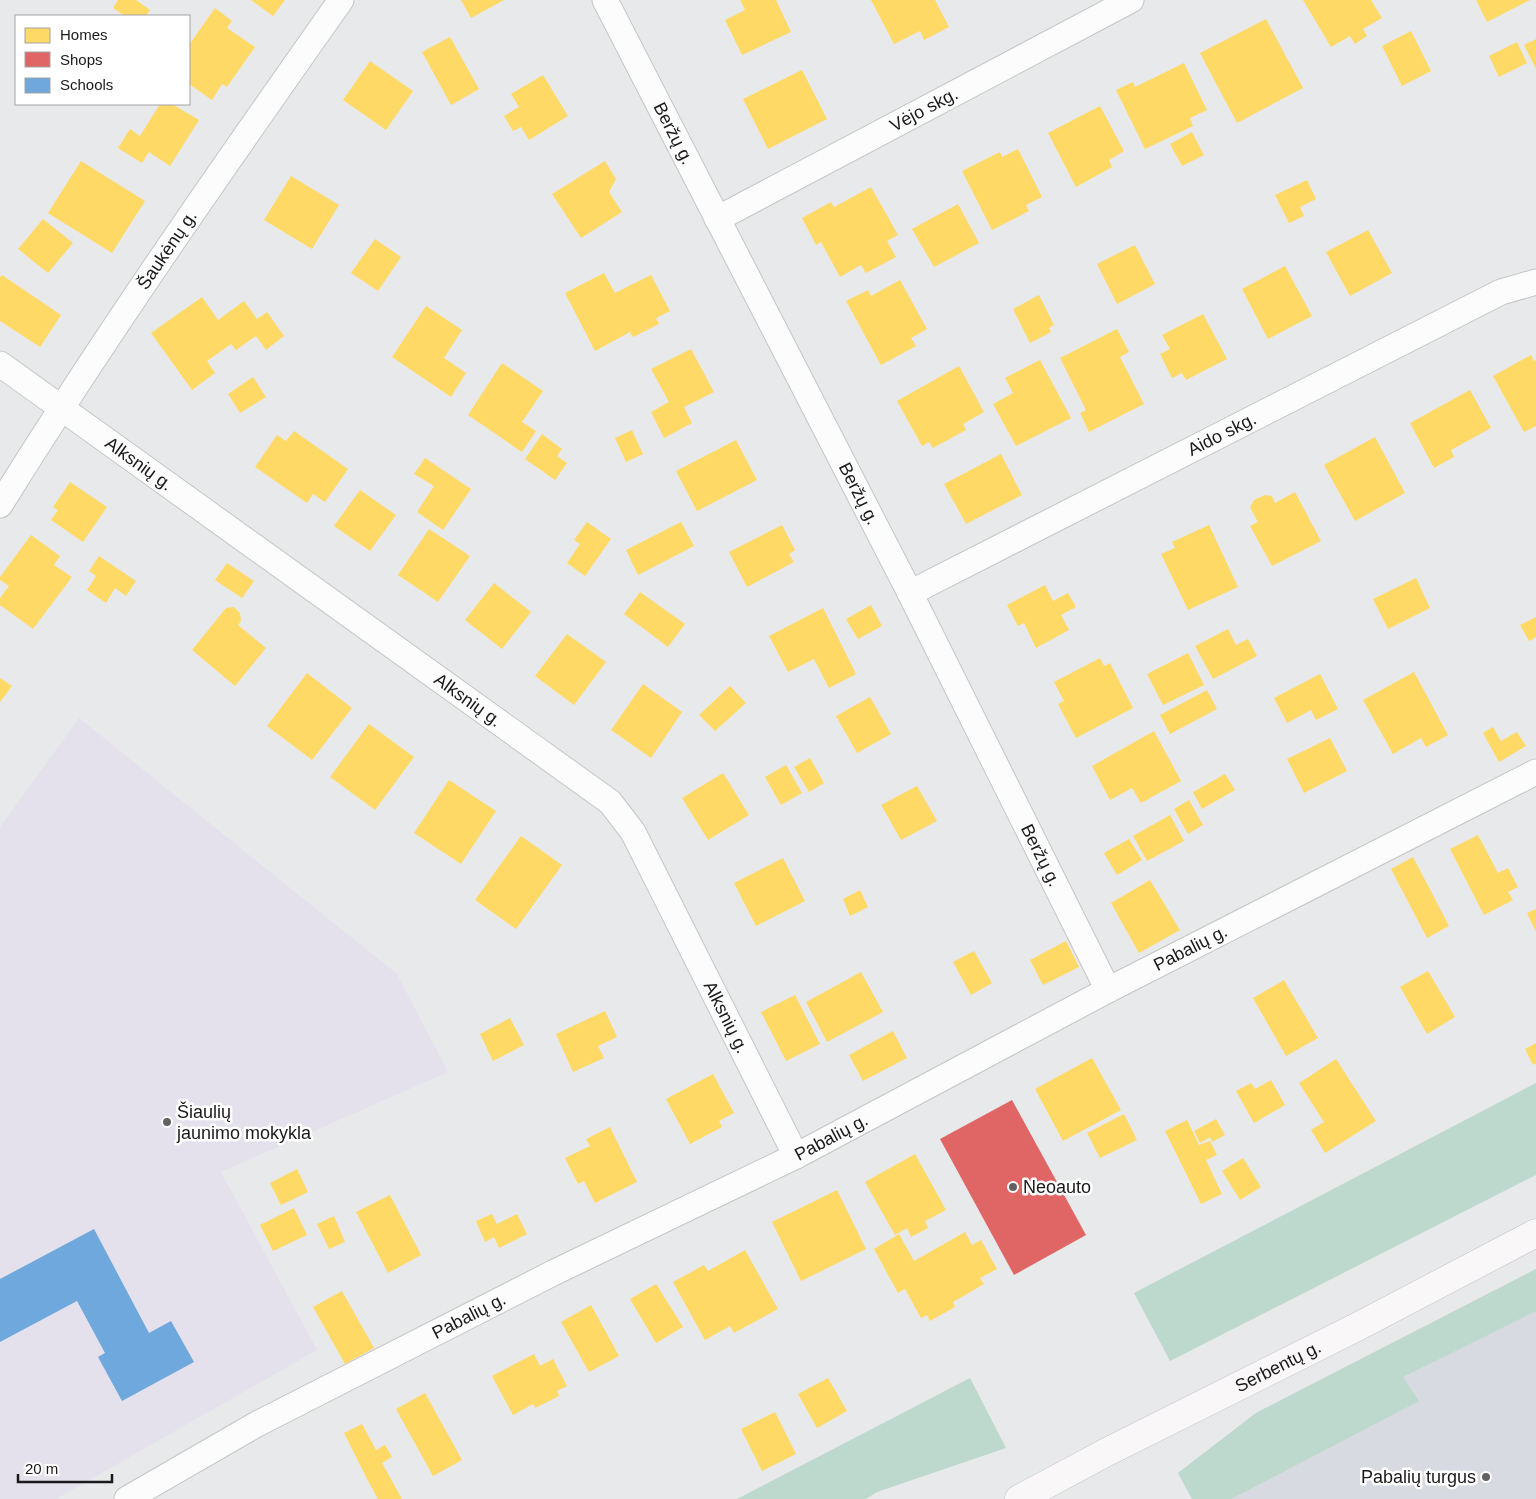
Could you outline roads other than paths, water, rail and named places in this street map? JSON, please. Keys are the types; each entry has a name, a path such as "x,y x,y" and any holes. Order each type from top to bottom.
{"main road":[{"name":"Serbentų g.","path":"1019,1499 1536,1233"}],"street":[{"name":"Šaukėnų g.","path":"0,505 60,408 341,0"},
{"name":"Beržų g.","path":"605,0 910,594 1108,990"},
{"name":"Vėjo skg.","path":"717,220 1131,0"},
{"name":"Aido skg.","path":"910,594 1501,292 1536,282"},
{"name":"Alksnių g.","path":"0,364 610,802 633,832 796,1156"},
{"name":"Pabalių g.","path":"127,1499 266,1420 553,1273 796,1156 1108,990 1536,772"}],"place":[{"name":"Šiaulių jaunimo mokykla","path":"167,1122"},
{"name":"Neoauto","path":"1013,1187"},
{"name":"Pabalių turgus","path":"1486,1477"}]}
